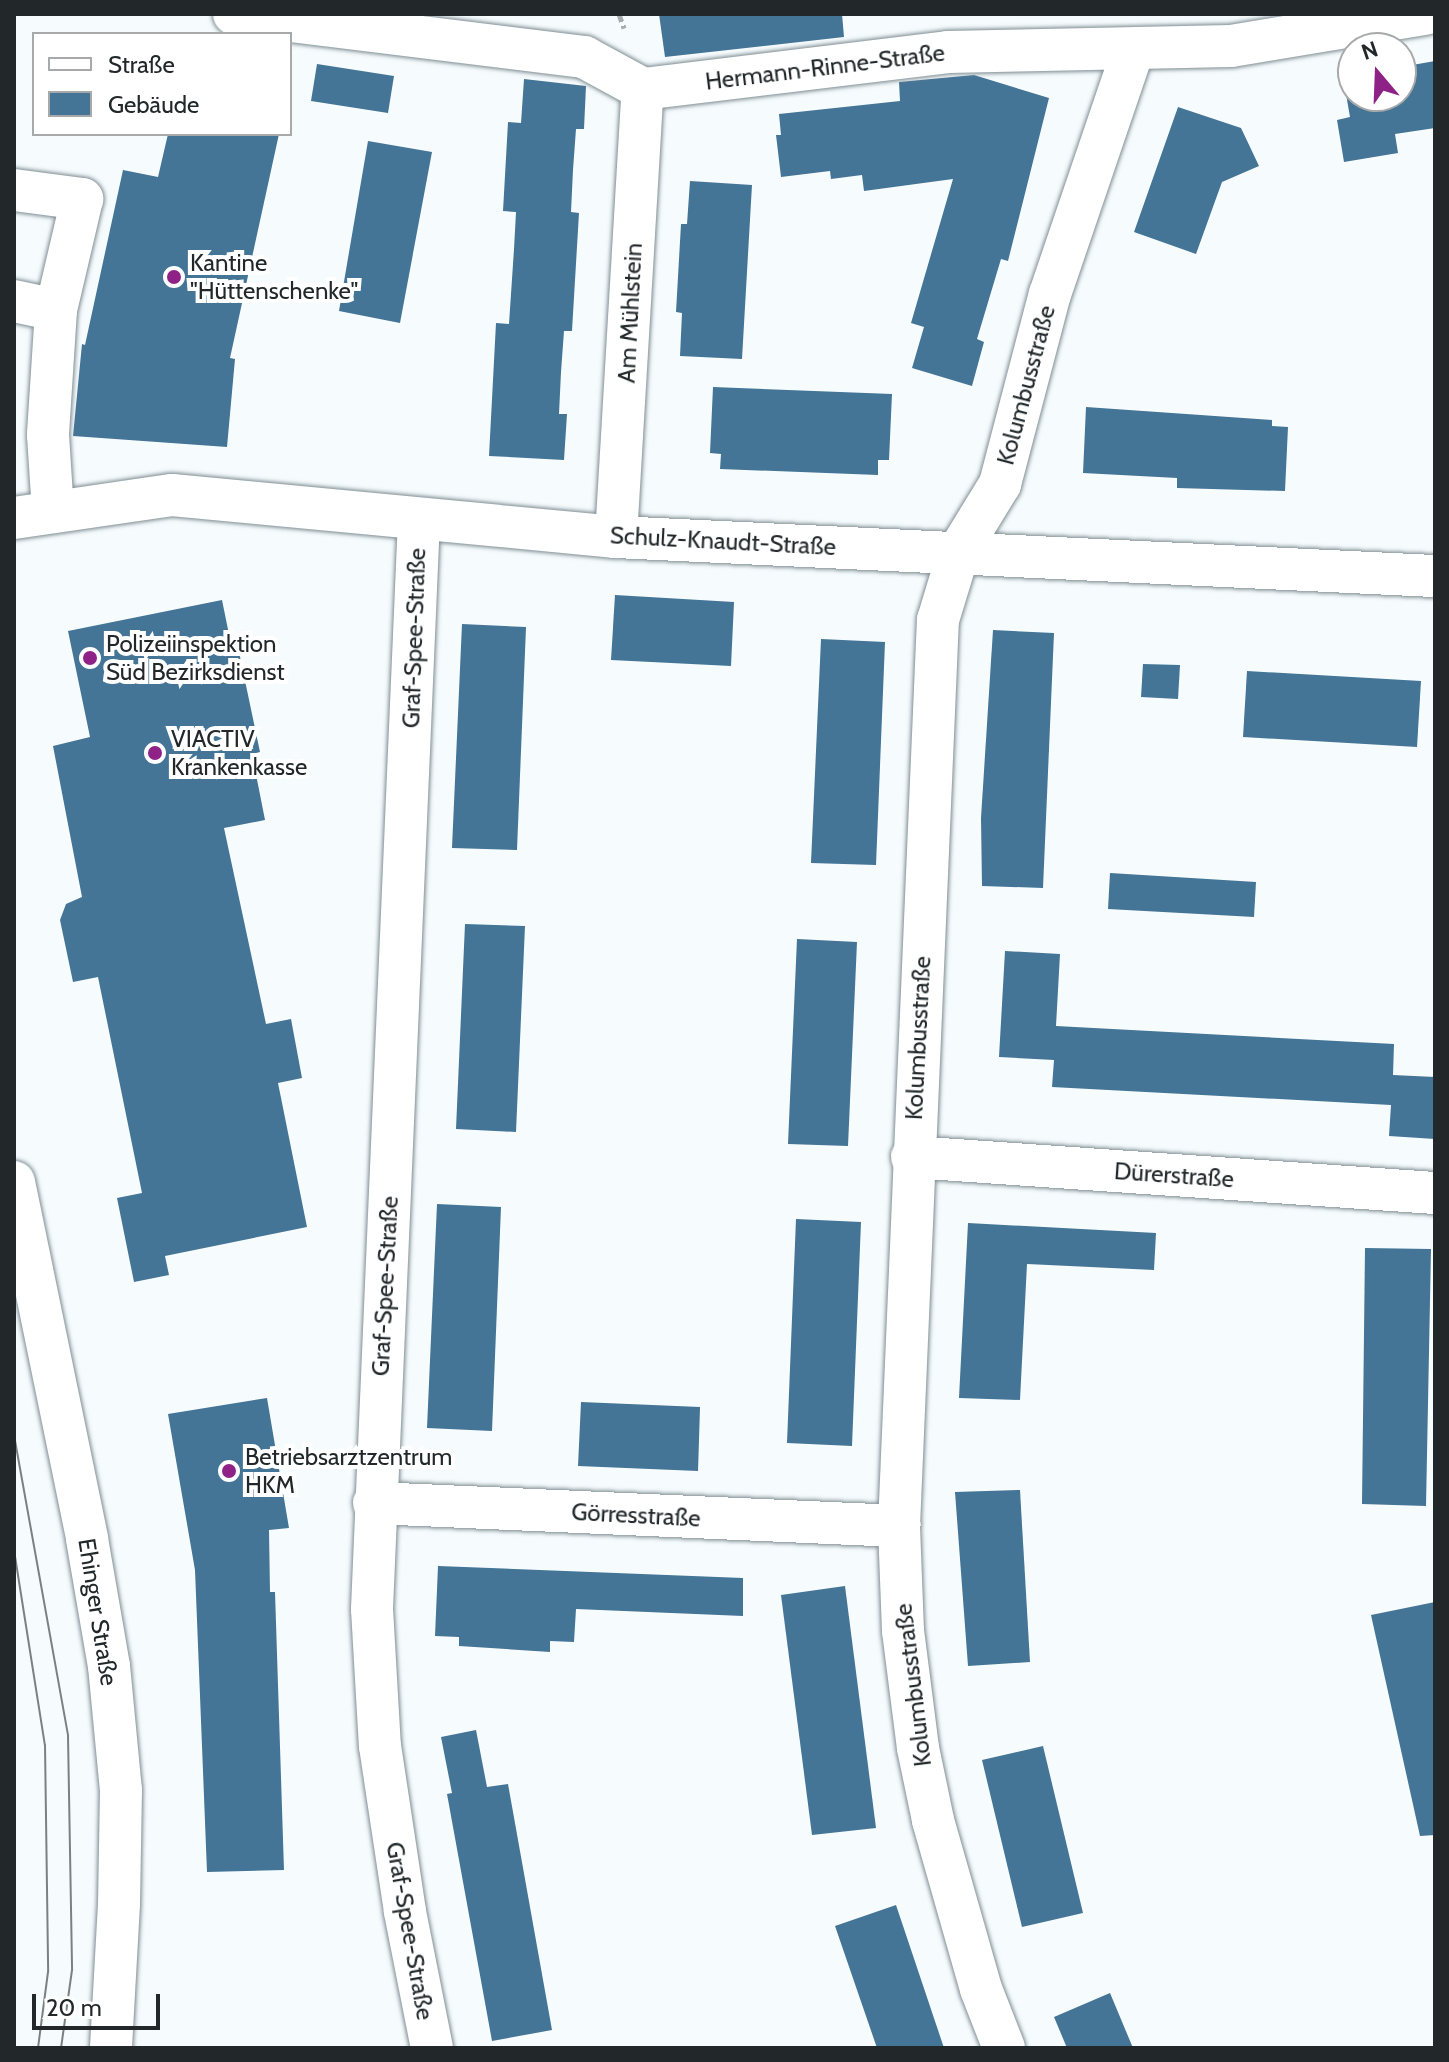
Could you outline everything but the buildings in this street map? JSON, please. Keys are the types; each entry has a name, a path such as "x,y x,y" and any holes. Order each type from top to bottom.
{"street":[{"path":"234,14 584,57 643,89"},
{"name":"Hermann-Rinne-Straße","path":"643,89 948,52 1231,46 1425,14"},
{"name":"Kolumbusstraße","path":"1004,2048 981,1989 946,1868 918,1748 903,1631 899,1526 912,1157 938,620 959,551 1000,484 1050,294 1133,50"},
{"name":"Am Mühlstein","path":"616,537 643,89"},
{"path":"14,190 82,199 56,310 48,435 34,515"},
{"path":"14,301 56,310"},
{"name":"Schulz-Knaudt-Straße","path":"34,515 172,495 616,537 1435,576"},
{"name":"Graf-Spee-Straße","path":"419,519 374,1503 372,1609 380,1746 405,1912 432,2048"},
{"name":"Dürerstraße","path":"912,1157 1435,1193"},
{"name":"Ehinger Straße","path":"14,1182 87,1539 109,1666 121,1790 119,1904 111,2048"},
{"name":"Görresstraße","path":"374,1503 899,1526"}],"tram line":[{"path":"14,1435 68,1736 72,1970 61,2048"},
{"path":"14,1550 45,1745 48,1972 38,2048"}],"place":[{"name":"Kantine \"Hüttenschenke\"","path":"174,277"},
{"name":"Polizeiinspektion Süd Bezirksdienst","path":"90,658"},
{"name":"VIACTIV Krankenkasse","path":"155,753"},
{"name":"Betriebsarztzentrum HKM","path":"229,1471"}]}
